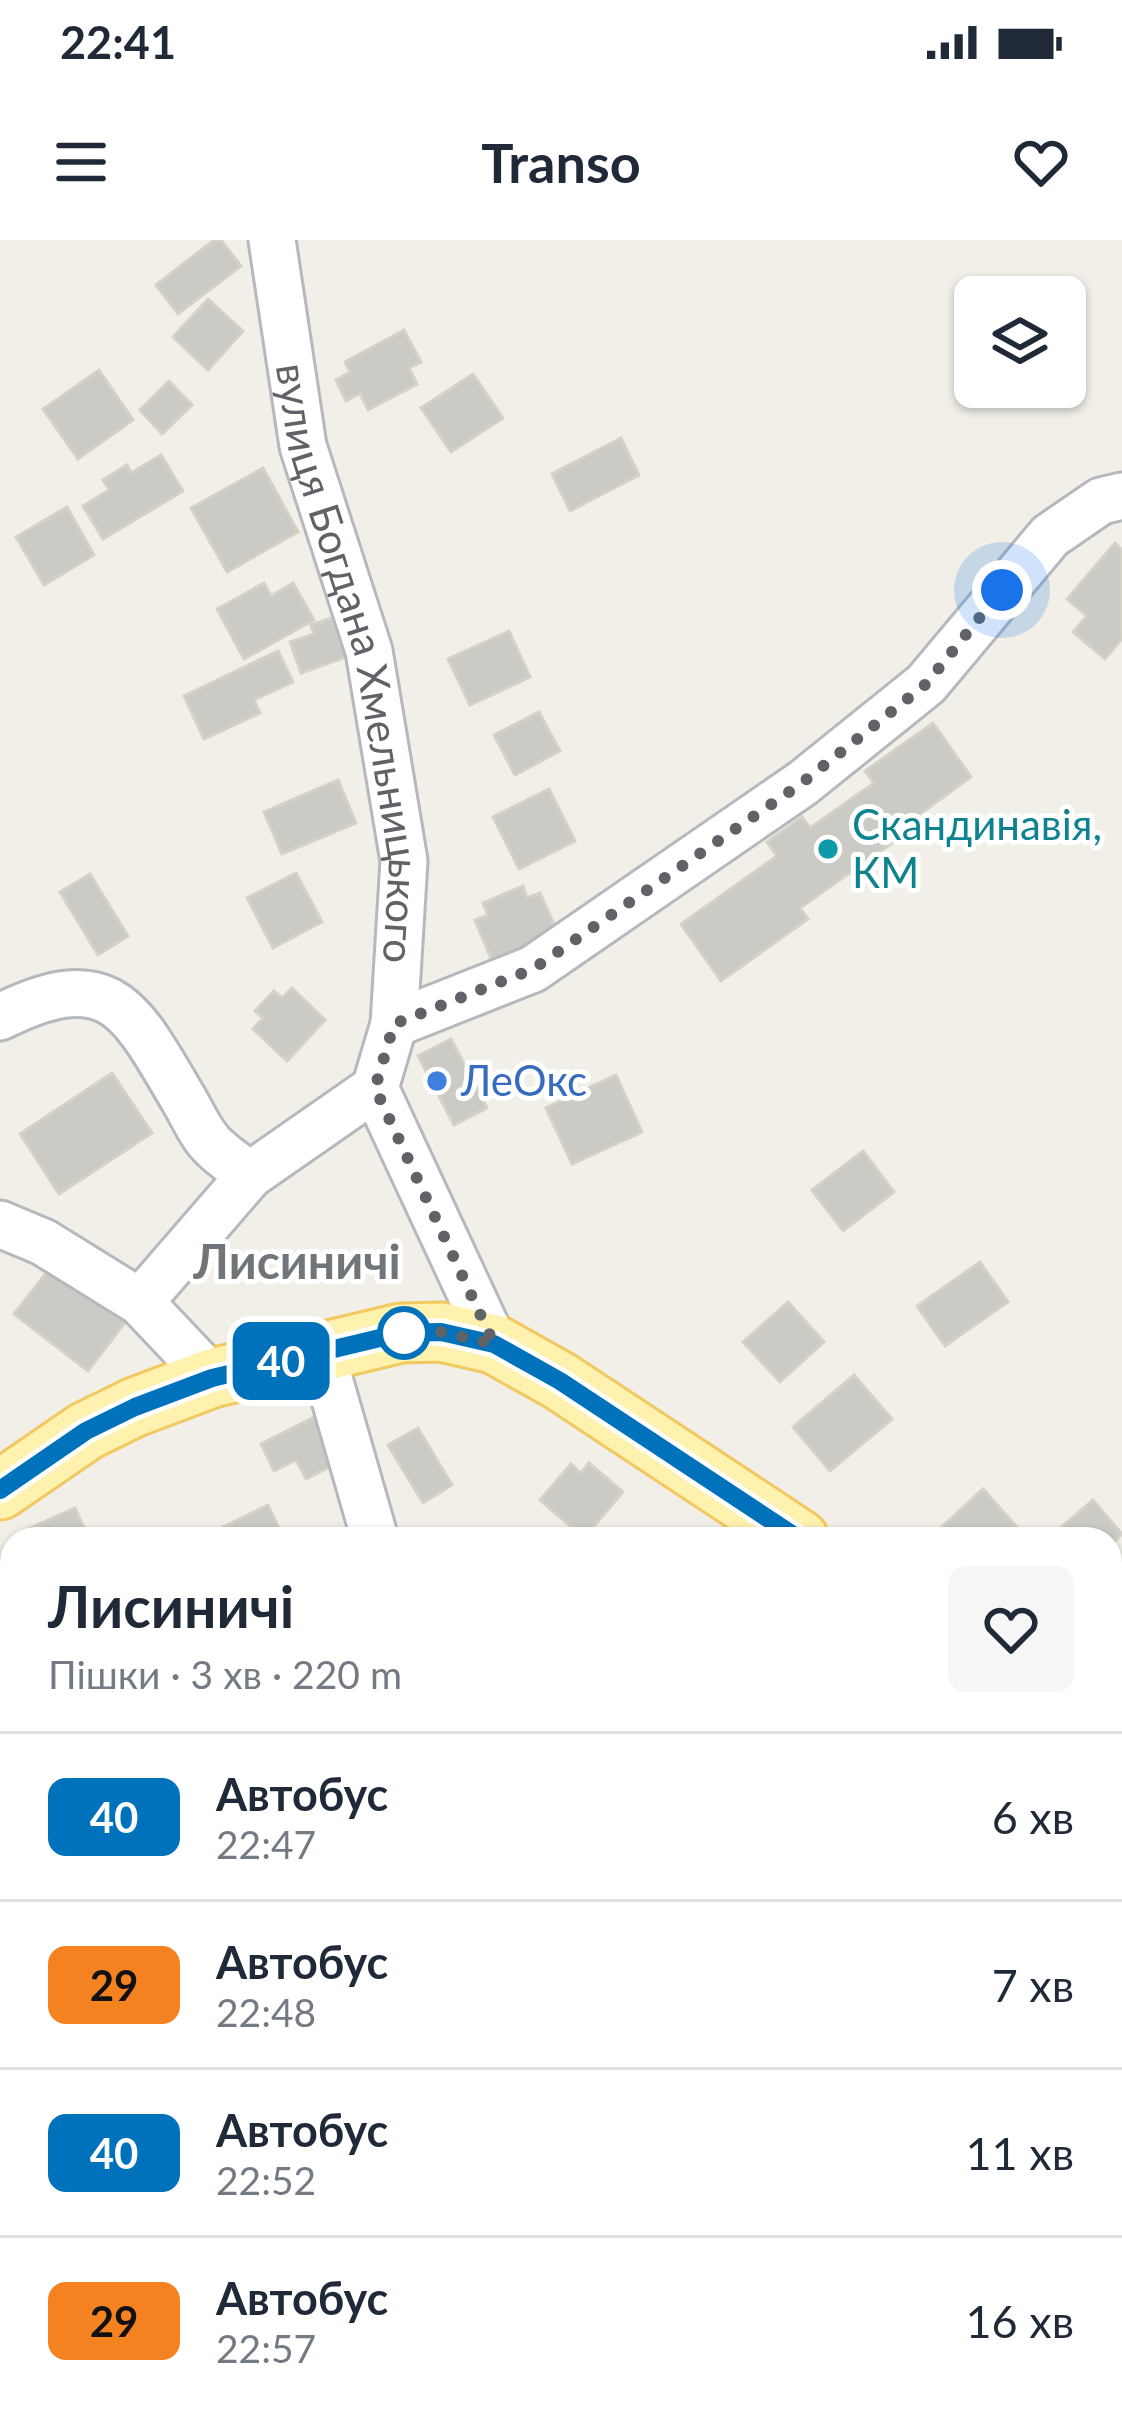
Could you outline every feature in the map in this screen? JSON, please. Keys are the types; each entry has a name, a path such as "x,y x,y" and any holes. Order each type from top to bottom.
{"main road":[{"path":"0,1490 86,1431 212,1378 401,1333 441,1332 494,1344 560,1381 781,1527"}],"street":[{"name":"вулиця Богдана Хмельницького","path":"272,240 303,446 369,651 404,861 394,1024 375,1088"},
{"path":"394,1024 533,969 802,783 926,684 1050,536 1101,501 1122,496"},
{"path":"0,1017 70,994 110,999 146,1036 211,1144 250,1175"},
{"path":"140,1303 250,1175 375,1088 494,1344"},
{"path":"0,1224 43,1241 140,1303 212,1378"},
{"path":"321,1352 372,1527"}],"building":[{"path":"214,240 221,240 241,266 178,314 156,285"},
{"path":"208,299 243,331 208,370 173,337"},
{"path":"404,330 421,362 409,368 417,384 368,410 360,393 346,401 336,380 350,372 345,362"},
{"path":"99,370 133,420 78,459 43,409"},
{"path":"473,374 503,418 451,452 421,408"},
{"path":"169,381 192,405 162,434 140,410"},
{"path":"621,438 639,475 570,511 552,474"},
{"path":"161,455 183,491 103,539 83,506 109,490 103,480 127,465 131,473"},
{"path":"263,468 298,532 227,572 191,508"},
{"path":"67,507 94,555 44,585 16,537"},
{"path":"1115,543 1122,550 1122,639 1105,659 1073,632 1087,616 1067,599"},
{"path":"264,583 271,596 293,583 314,620 244,659 217,609"},
{"path":"332,618 346,657 301,673 290,642 314,634 311,625"},
{"path":"509,631 530,677 470,705 448,659"},
{"path":"278,651 293,682 254,700 260,713 204,739 184,696"},
{"path":"539,712 560,751 515,775 494,735"},
{"name":"Скандинавія, КМ","path":"933,723 971,777 895,832 899,838 800,908 808,919 721,981 681,924 777,856 767,842 802,817 810,828 874,783 865,771"},
{"path":"338,780 356,823 282,854 264,812"},
{"path":"549,789 575,841 519,869 493,817"},
{"path":"296,873 322,922 273,948 247,898"},
{"path":"90,874 128,936 98,955 60,892"},
{"path":"523,886 527,898 540,893 558,933 492,961 475,920 488,915 483,903"},
{"path":"292,988 325,1020 287,1061 253,1029 263,1018 255,1011 274,991 282,998"},
{"path":"451,1039 487,1108 454,1125 418,1056"},
{"path":"112,1073 152,1133 59,1194 20,1134"},
{"path":"616,1075 642,1132 572,1164 546,1108"},
{"path":"863,1151 894,1192 843,1231 812,1190"},
{"path":"980,1262 1008,1302 945,1346 917,1306"},
{"path":"53,1264 126,1321 88,1371 14,1314"},
{"path":"788,1302 824,1342 780,1382 743,1342"},
{"path":"854,1375 892,1419 830,1471 793,1427"},
{"path":"318,1415 341,1461 306,1479 296,1460 274,1471 261,1444"},
{"path":"418,1428 452,1485 423,1503 388,1445"},
{"path":"589,1463 623,1492 593,1527 571,1527 540,1500 571,1464 581,1473"},
{"path":"983,1489 1017,1527 942,1527"},
{"path":"1093,1500 1116,1527 1061,1527"},
{"path":"268,1505 278,1527 223,1527"},
{"path":"75,1508 84,1527 32,1527"}],"bus line":[{"name":"40","path":"0,1490 86,1431 212,1378 401,1333 441,1332 494,1344 560,1381 781,1527"}],"place":[{"name":"Скандинавія, КМ","path":"828,849"},
{"name":"ЛеОкс","path":"437,1081"}],"district":[{"name":"Лисиничі","path":"297,1262"}],"route":[{"path":"404,1333 441,1332 494,1344 375,1088 394,1024 533,969 802,783 926,684 1002,590"}]}
